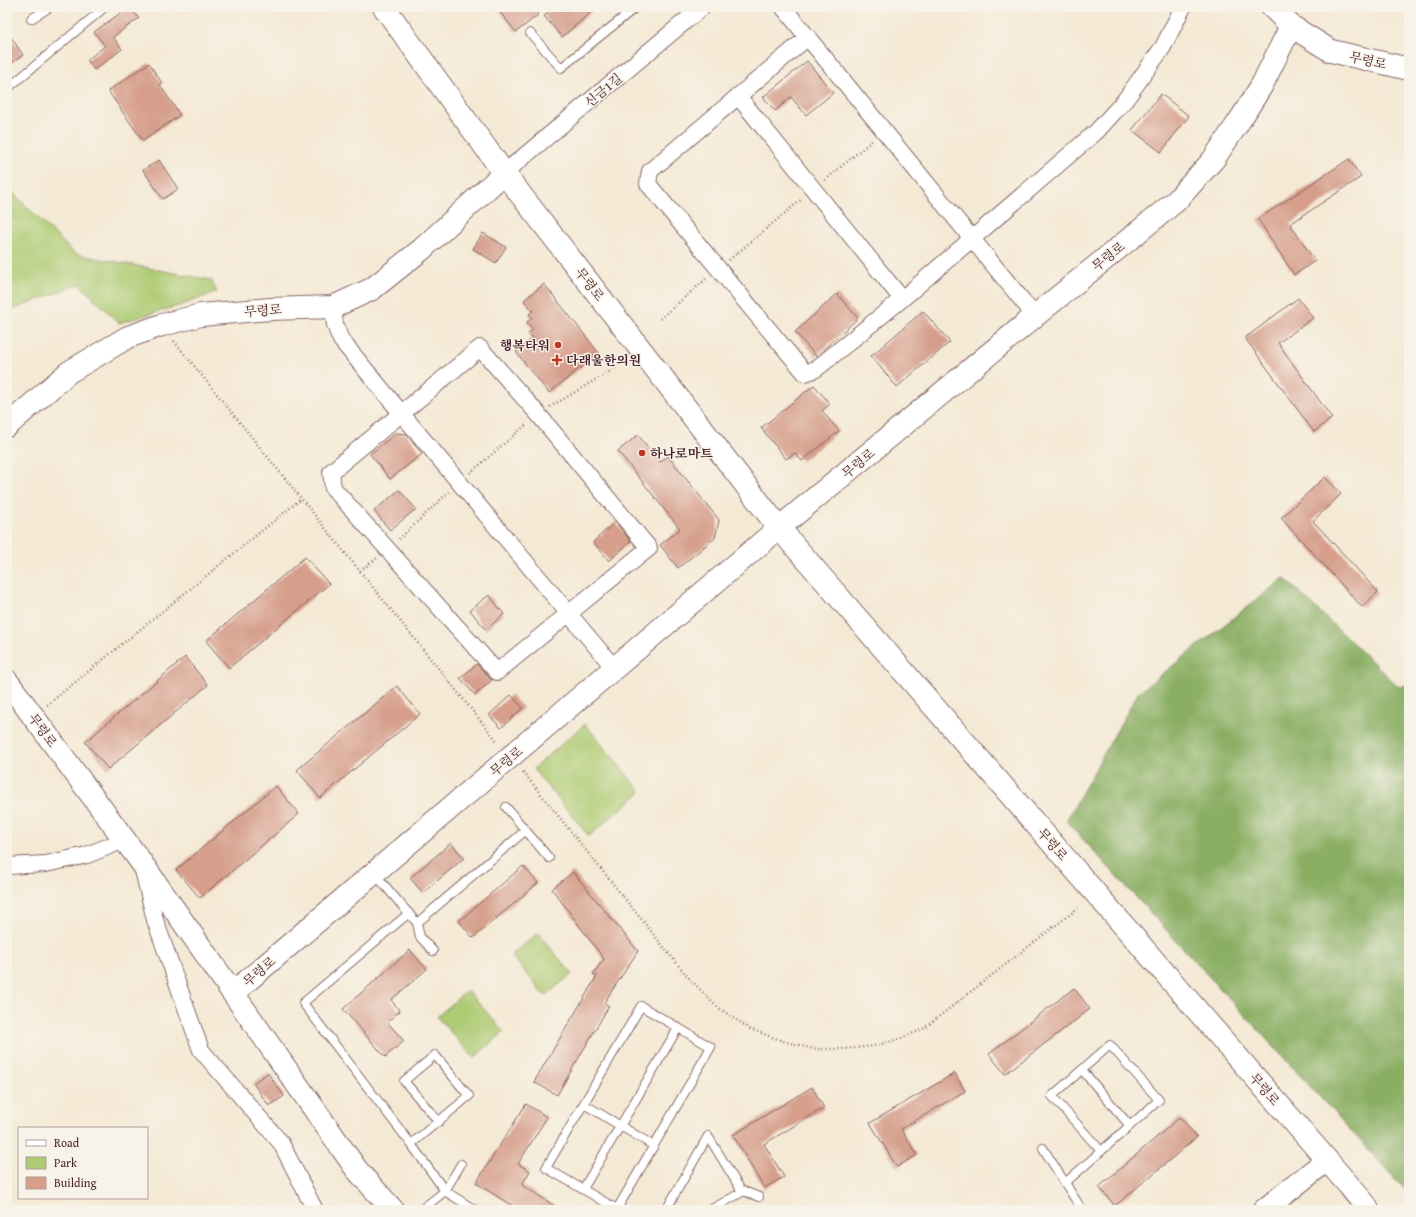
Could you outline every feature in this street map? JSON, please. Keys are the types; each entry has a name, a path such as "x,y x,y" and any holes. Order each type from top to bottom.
{"street":[{"name":"무령로","path":"384,7 504,173 779,528 1369,1208"},
{"name":"신금1길","path":"504,173 702,7"},
{"path":"784,7 1035,316"},
{"path":"808,37 650,171 648,184 805,373 816,369 902,299 1097,131 1125,100 1163,47 1183,7"},
{"path":"1272,7 1291,26"},
{"name":"무령로","path":"233,993 779,528 1176,201 1213,160 1240,120 1262,85 1291,26 1331,51 1409,69"},
{"path":"738,96 902,299"},
{"name":"무령로","path":"7,426 69,372 128,337 162,325 201,315 270,309 333,307 372,288 421,250 504,173"},
{"path":"333,307 335,325 341,340 615,669"},
{"path":"480,348 538,414 649,548 497,672 333,488 331,472 480,348"},
{"name":"무령로","path":"7,681 141,862 357,1170 392,1210"},
{"path":"7,866 46,864 87,854 124,840"},
{"path":"141,862 154,920 201,1050 281,1143 315,1210"},
{"path":"1264,1210 1327,1160"}],"lane":[{"path":"31,19 50,7"},
{"path":"7,89 105,7"},
{"path":"530,33 560,68 636,7"},
{"path":"506,807 549,858"},
{"path":"417,923 526,830"},
{"path":"374,872 417,923 420,936 433,951"},
{"path":"409,913 303,1003 445,1191 475,1210"},
{"path":"641,1006 678,1028 711,1047 617,1210 546,1168 641,1006"},
{"path":"583,1189 678,1028"},
{"path":"1065,1183 1159,1100 1110,1045 1052,1096 1101,1151"},
{"path":"411,1144 439,1122 469,1096 435,1055 404,1081 439,1122"},
{"path":"1082,1070 1130,1126"},
{"path":"584,1104 654,1146"},
{"path":"666,1210 708,1136 741,1190 759,1197"},
{"path":"1043,1148 1082,1210"},
{"path":"421,1210 445,1191 461,1164"},
{"path":"710,1210 744,1191"}],"path":[{"path":"660,320 718,268 884,131"},
{"path":"172,339 497,741"},
{"path":"360,571 388,549 459,483 538,414 617,367"},
{"path":"42,709 301,499"},
{"path":"523,772 687,976 716,1006 750,1029 783,1041 814,1049 844,1049 874,1046 899,1040 924,1029 1078,908"}],"green space":[{"path":"7,187 75,254 211,280 217,292 182,305 119,323 79,284 7,312"},
{"path":"1284,578 1399,687 1409,684 1409,1194 1066,821 1138,693"},
{"path":"585,724 641,792 589,836 533,769"},
{"path":"538,933 572,974 545,996 511,955"},
{"path":"467,990 504,1032 474,1058 437,1017"}],"building":[{"path":"129,7 139,18 113,37 122,49 94,70 87,60 105,46 94,32"},
{"path":"496,7 531,7 538,15 516,32"},
{"path":"554,7 597,7 562,37 544,16"},
{"path":"7,31 23,55 7,66"},
{"path":"807,61 833,93 806,115 791,97 775,111 763,97"},
{"path":"149,63 162,83 160,85 180,115 143,141 108,91"},
{"path":"1161,94 1189,116 1161,152 1132,130"},
{"path":"1349,159 1361,177 1290,224 1315,261 1294,275 1258,219"},
{"path":"159,160 178,189 163,199 143,170"},
{"path":"483,233 506,247 496,263 473,249"},
{"name":"행복타워","path":"544,284 599,353 549,393 516,352 533,338 528,333 533,330 527,322 532,318 529,314 533,311 524,300"},
{"path":"837,294 858,318 816,356 795,332"},
{"path":"1298,298 1313,318 1278,343 1332,418 1314,432 1245,338"},
{"path":"923,311 950,342 897,387 871,356"},
{"path":"814,385 830,404 822,411 839,431 802,461 795,453 786,459 761,428"},
{"path":"396,433 406,434 422,454 390,479 370,454"},
{"path":"638,435 660,462 668,456 719,520 715,538 678,568 660,545 680,529 618,451"},
{"path":"1325,477 1341,494 1313,521 1378,592 1362,607 1281,518"},
{"path":"399,490 416,509 390,530 374,511"},
{"path":"615,522 631,541 609,561 593,542"},
{"path":"305,557 329,584 229,668 206,641"},
{"path":"489,595 504,614 486,630 470,610"},
{"path":"185,657 208,685 108,769 85,742"},
{"path":"477,664 492,680 475,695 460,678"},
{"path":"397,686 420,714 320,798 297,770"},
{"path":"511,695 523,708 501,728 489,715"},
{"path":"276,786 299,814 200,898 176,870"},
{"path":"451,843 464,858 423,893 410,878"},
{"path":"523,866 538,883 473,938 459,921"},
{"path":"573,872 638,951 604,1003 609,1006 557,1095 534,1082 597,976 593,974 604,959 552,889"},
{"path":"410,950 427,969 391,1000 400,1011 387,1022 404,1041 385,1057 343,1009"},
{"path":"1074,988 1090,1009 1005,1074 989,1054"},
{"path":"268,1073 284,1096 269,1106 253,1083"},
{"path":"955,1073 965,1091 901,1129 917,1155 897,1167 870,1123"},
{"path":"812,1087 824,1108 764,1144 784,1177 764,1188 733,1135"},
{"path":"526,1104 547,1117 518,1164 530,1171 522,1185 561,1210 519,1210 476,1183"},
{"path":"1180,1117 1197,1137 1115,1206 1099,1187"}],"place":[{"name":"행복타워","path":"558,345"},
{"name":"다래울한의원","path":"557,360"},
{"name":"하나로마트","path":"642,453"}]}
